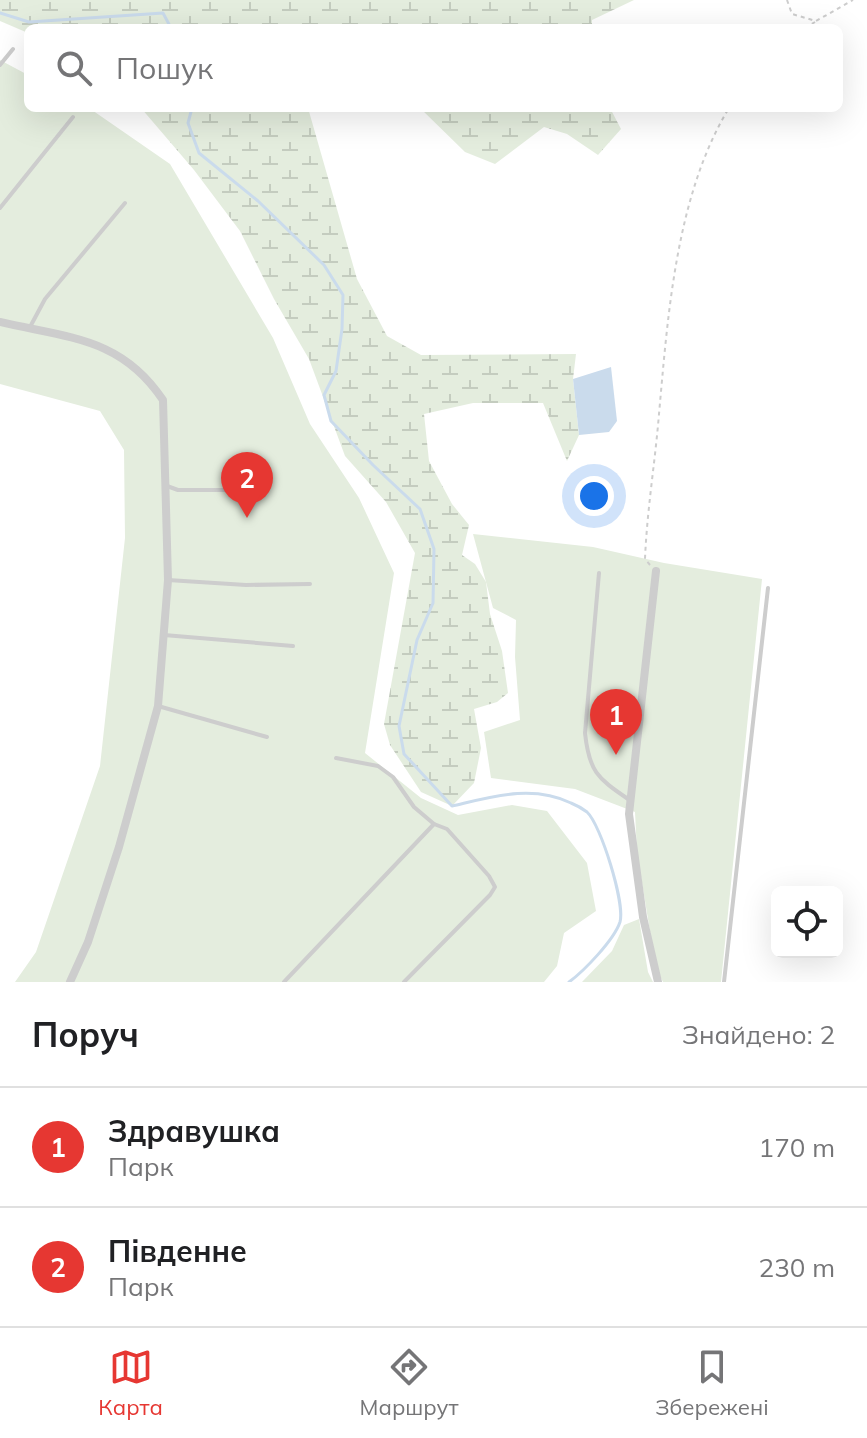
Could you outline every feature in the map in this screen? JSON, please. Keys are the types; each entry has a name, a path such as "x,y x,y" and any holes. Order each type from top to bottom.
{"street":[{"path":"0,322 105,347 147,377 163,400 168,580 158,706 119,847 88,942 70,982"},
{"path":"656,571 629,814 643,917 658,982"}],"lane":[{"path":"0,65 13,49"},
{"path":"0,208 73,117"},
{"path":"29,329 45,299 125,203"},
{"path":"167,486 178,490 226,490"},
{"path":"599,573 585,733 587,758 599,779 630,800"},
{"path":"168,580 246,585 310,584"},
{"path":"724,982 768,588"},
{"path":"164,635 293,646"},
{"path":"158,706 267,737"},
{"path":"336,758 378,766 393,777 414,807 434,824 447,829 495,887 404,982"},
{"path":"284,982 434,824"}],"path":[{"path":"787,0 792,14 816,21"},
{"path":"811,24 853,0"},
{"path":"656,571 645,559 664,344 689,203 717,128 727,112"}],"green space":[{"path":"0,0 634,0 592,20 592,24 24,24 24,31 0,21"},
{"path":"0,60 24,73 24,112 95,112 170,164 273,338 310,424 359,498 394,573 365,753 421,798 458,815 512,805 547,811 587,863 596,911 564,933 557,966 544,982 15,982 36,952 100,766 125,538 124,450 100,411 0,384"},
{"path":"144,112 309,112 357,279 387,336 421,355 576,354 573,379 579,435 567,461 543,403 473,403 424,414 429,461 452,504 469,525 462,555 475,564 486,582 508,693 497,702 474,709 481,748 474,783 452,806 421,792 390,745 384,724 415,553 386,502 345,456 309,359 240,231"},
{"path":"424,112 612,112 621,129 598,155 567,134 544,127 495,164 465,152"},
{"path":"473,534 593,547 664,563 762,579 721,982 663,982 656,968 637,852 635,812 575,789 491,778 484,732 520,720 515,657 516,620 493,608"},
{"path":"639,919 648,972 653,982 582,982 612,951 624,925"}],"water":[{"path":"611,367 617,421 609,432 579,435 573,379"}],"waterway":[{"path":"0,13 29,22 163,13 169,24"},
{"path":"191,112 188,123 199,153 258,201 324,265 343,295 336,371 324,395 331,421 420,509 434,549 433,603 417,640 399,726 404,754 452,806 512,794 541,794 556,797 584,810 599,832 619,899 620,922 598,955 569,982"}],"place":[{"name":"Південне","path":"247,518"},
{"name":"Здравушка","path":"616,755"}]}
